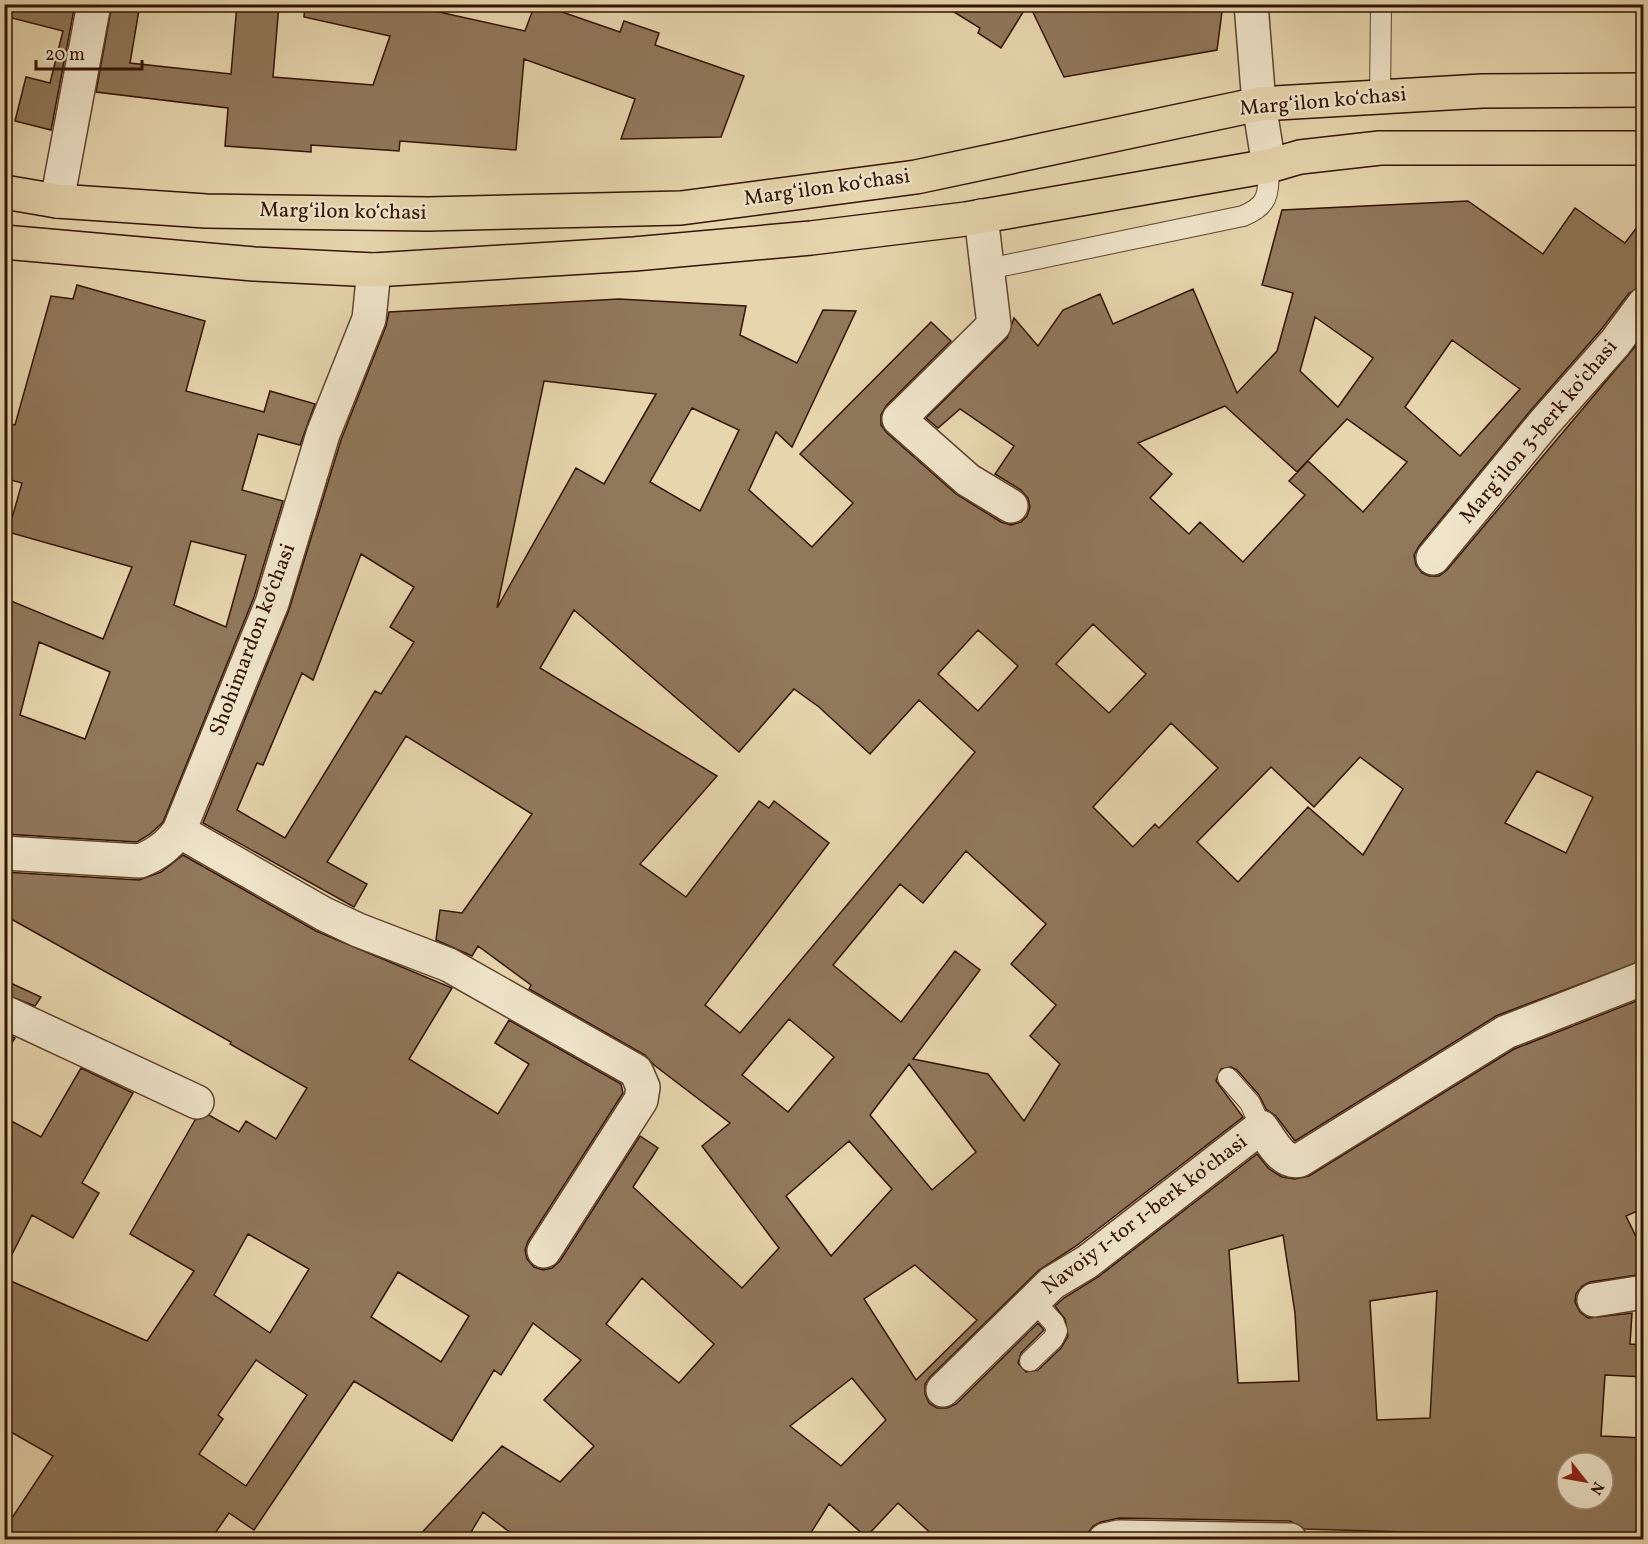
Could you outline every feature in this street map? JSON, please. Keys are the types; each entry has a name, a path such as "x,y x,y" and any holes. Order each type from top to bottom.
{"main road":[{"name":"Margʻilon koʻchasi","path":"4,192 57,201 206,211 428,214 681,208 916,177 1259,104 1482,91 1644,90"},
{"name":"Margʻilon koʻchasi","path":"4,242 254,264 374,270 728,245 981,216 1269,166 1300,158 1380,148 1644,148"}],"street":[{"path":"57,201 94,4"},
{"path":"1251,4 1259,104 1269,166"},
{"path":"981,216 994,320 991,331 899,419 968,480 1011,506"},
{"name":"Shohimardon koʻchasi","path":"4,853 140,861 155,855 170,844 179,831 272,603 323,434 369,319 374,270"},
{"name":"Margʻilon 3-berk koʻchasi","path":"1433,558 1545,422 1615,344 1644,304"},
{"path":"179,831 324,914 358,930 449,965 636,1071 643,1088 641,1100 544,1251"},
{"name":"Navoiy 1-tor 1-berk koʻchasi","path":"943,1390 1052,1284 1087,1262 1261,1127 1284,1158 1293,1162 1300,1161 1506,1032 1644,978"},
{"path":"4,1012 197,1102"},
{"path":"1594,1300 1644,1292"},
{"path":"1105,1539 1290,1539"}],"lane":[{"path":"1380,97 1381,4"},
{"path":"988,269 1243,216 1258,210 1265,201 1269,166"},
{"path":"1228,1078 1250,1103 1261,1127"},
{"path":"1030,1361 1053,1339 1057,1331 1054,1323 1034,1301"}],"building":[{"path":"4,4 75,4 51,130 15,121 26,77 50,83 63,31 4,16"},
{"path":"112,4 140,4 130,63 231,74 237,4 279,4 273,77 373,85 390,36 304,17 305,4 403,4 525,31 535,4 565,4 562,12 620,32 624,21 659,33 655,45 744,76 721,137 621,139 635,99 524,59 516,150 400,141 399,151 311,145 311,152 225,146 228,108 96,92"},
{"path":"941,4 1028,4 1001,48 978,33 980,28"},
{"path":"1029,4 1223,4 1217,50 1064,77"},
{"path":"1468,201 1543,254 1575,208 1625,243 1644,218 1644,286 1629,293 1600,331 1531,410 1419,546 1414,555 1416,565 1422,573 1439,576 1447,570 1644,336 1644,960 1496,1016 1295,1141 1276,1116 1266,1109 1259,1095 1237,1070 1231,1067 1221,1069 1216,1081 1243,1117 1076,1246 1039,1270 930,1377 925,1384 925,1394 929,1403 937,1408 947,1408 956,1404 1038,1323 1044,1330 1021,1353 1018,1363 1026,1372 1038,1370 1061,1348 1068,1336 1065,1319 1055,1306 1098,1277 1257,1154 1269,1169 1282,1177 1295,1179 1309,1176 1514,1049 1644,998 1644,1208 1626,1216 1644,1253 1644,1274 1590,1282 1582,1286 1576,1294 1575,1302 1580,1312 1588,1318 1632,1313 1630,1344 1644,1345 1644,1377 1605,1375 1601,1436 1644,1438 1644,1539 1304,1529 1290,1521 1119,1518 1101,1522 1093,1526 1088,1533 1043,1539 937,1539 898,1503 866,1537 829,1504 807,1539 519,1539 483,1512 467,1539 416,1539 502,1446 560,1482 594,1446 544,1400 581,1360 533,1323 501,1375 494,1370 452,1441 354,1381 254,1530 229,1513 211,1539 4,1539 4,1530 53,1456 4,1428 4,1278 147,1341 194,1271 130,1234 195,1120 209,1115 239,1132 246,1121 276,1139 307,1088 230,1044 231,1042 4,915 4,872 139,880 161,872 183,855 316,931 452,988 409,1059 498,1114 529,1064 495,1043 509,1020 621,1084 623,1093 528,1241 525,1250 527,1259 534,1267 543,1270 552,1268 560,1261 640,1136 658,1148 633,1187 742,1288 779,1248 702,1146 730,1123 654,1065 645,1055 529,989 531,985 478,946 472,956 436,940 440,910 462,913 532,814 406,736 327,862 367,884 354,907 203,823 289,610 341,440 386,326 389,312 619,299 746,306 740,335 797,363 823,310 856,311 792,447 776,432 749,490 812,547 853,503 800,454 931,322 951,341 886,406 881,415 881,425 887,433 956,494 1001,522 1011,525 1021,522 1027,516 1030,507 1028,498 1021,490 995,474 1014,446 960,409 938,428 926,418 1007,338 1014,318 1038,346 1063,310 1100,294 1113,324 1193,289 1237,393 1277,351 1293,293 1262,285 1282,210","holes":["1315,317 1373,358 1338,407 1300,371","1452,340 1520,389 1460,456 1405,407","544,381 656,394 604,484 576,468 497,608","1225,406 1297,472 1347,419 1407,462 1363,512 1308,461 1289,481 1305,495 1243,562 1200,522 1189,534 1150,498 1172,474 1138,443","692,408 739,430 700,511 650,482","361,554 414,587 390,627 414,642 381,694 375,691 285,838 237,810 257,763 263,765 302,673 313,680","574,610 739,752 794,689 819,707 870,754 919,700 975,752 740,1033 705,1005 829,843 774,801 769,808 759,801 686,897 640,864 717,776 540,668","1093,624 1146,674 1109,713 1056,664","978,630 1018,666 978,711 938,674","1171,723 1218,768 1159,828 1155,824 1133,847 1093,807","1360,757 1403,789 1363,855 1308,807 1238,882 1197,842 1271,767 1314,807","1537,771 1593,797 1566,853 1505,823","966,851 1046,924 1011,964 1056,1005 1030,1036 1060,1064 1024,1121 988,1074 913,1059 980,970 955,951 901,1022 833,965 900,884 923,903","789,1019 834,1057 788,1112 742,1075","909,1064 976,1152 932,1190 870,1115","849,1141 892,1189 831,1256 786,1196","248,1234 309,1269 270,1333 214,1295","1283,1235 1295,1313 1299,1381 1238,1383 1229,1250","915,1265 977,1320 916,1380 864,1299","398,1272 469,1316 441,1362 371,1317","642,1278 714,1344 679,1383 606,1324","1437,1291 1430,1418 1377,1420 1370,1301","256,1360 307,1395 246,1486 199,1454 223,1419 218,1415","852,1378 886,1420 841,1466 790,1426"]},
{"path":"77,285 205,321 186,391 264,412 270,391 315,404 300,445 258,434 242,490 283,501 254,597 163,822 137,842 4,834 4,598 103,639 132,567 8,532 22,483 4,478 4,423 15,425 51,296 73,299","holes":["191,541 246,555 226,627 174,605","39,642 110,672 85,739 20,715"]},
{"path":"4,980 41,997 35,1006 4,994"},
{"path":"4,1033 15,1038 4,1055"},
{"path":"81,1068 133,1093 82,1183 99,1193 73,1238 32,1215 4,1270 4,1117 41,1137"}]}
